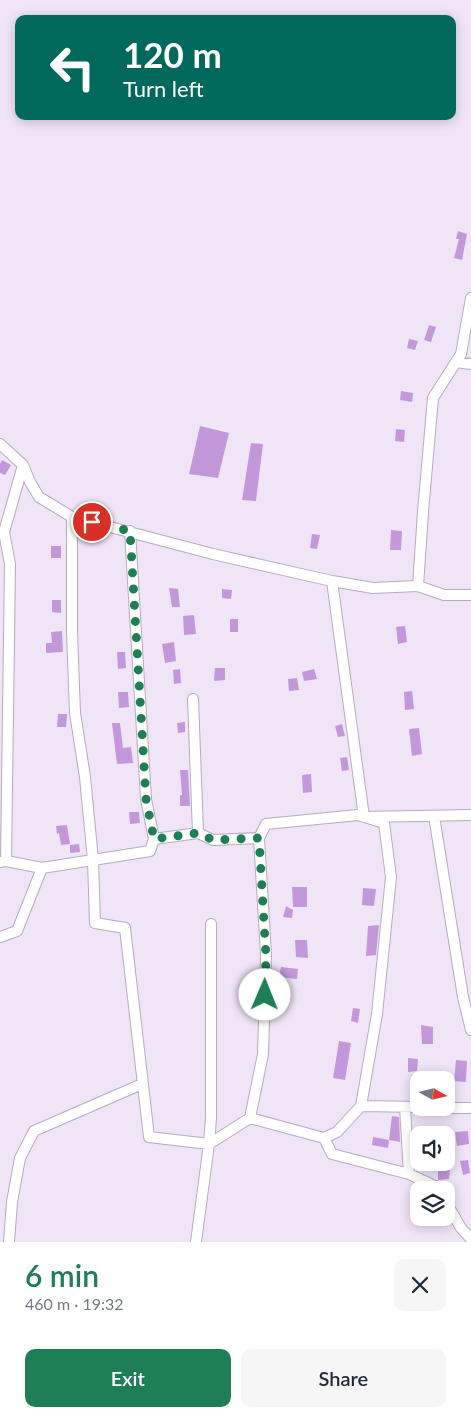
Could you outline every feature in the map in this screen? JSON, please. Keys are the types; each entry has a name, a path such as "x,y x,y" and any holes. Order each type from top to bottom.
{"street":[{"path":"418,586 433,398 461,354 471,298"},
{"path":"456,362 471,364"},
{"path":"0,444 23,465 39,497 72,517 213,554 332,581 373,588 418,586 444,595 471,595"},
{"path":"23,465 4,532 10,564 3,862 42,868 150,850 154,839 146,799 130,531"},
{"path":"72,517 72,632 75,713 85,777 93,860 95,923 125,928 148,1137 209,1144 250,1118 264,1054 266,956 259,838 266,824 358,815 384,824 391,877 377,1014 361,1106 337,1132 324,1138 250,1118"},
{"path":"332,581 364,817"},
{"path":"193,699 198,833"},
{"path":"364,817 471,815"},
{"path":"434,816 462,988 471,1030"},
{"path":"154,839 198,833 213,840 259,838"},
{"path":"0,937 17,931 42,868"},
{"path":"196,1242 211,1118 211,924"},
{"path":"9,1242 12,1202 20,1158 34,1131 142,1084"},
{"path":"361,1106 410,1107"},
{"path":"405,1107 410,1174"},
{"path":"455,1108 471,1108"},
{"path":"324,1138 332,1154 410,1174 425,1181"},
{"path":"455,1218 471,1239"}],"building":[{"path":"458,231 467,234 462,260 454,258 459,239 456,239"},
{"path":"429,325 436,327 431,342 424,340"},
{"path":"409,339 418,341 415,350 407,348"},
{"path":"401,391 413,393 412,402 400,400"},
{"path":"200,426 229,433 218,478 189,474"},
{"path":"396,429 405,430 404,442 395,441"},
{"path":"251,443 263,444 256,501 242,500"},
{"path":"2,460 11,465 5,475 0,473"},
{"path":"391,530 402,531 401,550 390,550"},
{"path":"312,534 320,535 317,549 310,548"},
{"path":"51,546 61,546 61,558 51,558"},
{"path":"169,588 178,589 180,607 172,607"},
{"path":"222,589 232,590 231,599 222,598"},
{"path":"52,600 61,600 61,613 52,612"},
{"path":"194,615 196,634 184,635 183,616"},
{"path":"230,619 238,619 238,632 230,632"},
{"path":"405,626 407,642 398,644 396,627"},
{"path":"62,631 63,652 46,653 46,643 52,643 51,632"},
{"path":"174,642 176,661 165,663 162,644"},
{"path":"117,652 125,652 126,668 118,669"},
{"path":"215,668 225,668 225,680 214,681"},
{"path":"180,669 181,683 174,684 173,670"},
{"path":"314,669 317,679 304,681 302,672"},
{"path":"297,678 299,690 289,691 288,679"},
{"path":"412,691 414,709 405,710 404,692"},
{"path":"118,692 128,692 129,707 119,708"},
{"path":"58,714 67,714 66,727 57,727"},
{"path":"185,722 185,732 178,733 177,723"},
{"path":"112,723 120,723 123,748 131,747 133,763 117,764"},
{"path":"342,724 345,736 338,737 335,726"},
{"path":"419,728 422,754 412,756 409,729"},
{"path":"347,757 349,770 342,771 340,758"},
{"path":"180,770 188,770 190,806 180,806 180,795 182,795"},
{"path":"311,774 312,792 303,793 302,775"},
{"path":"129,812 139,812 140,823 130,824"},
{"path":"67,825 70,844 61,845 56,826"},
{"path":"79,844 80,852 70,853 70,845"},
{"path":"292,887 307,887 307,907 293,907"},
{"path":"363,888 376,889 374,906 362,905"},
{"path":"286,906 293,910 292,918 283,917"},
{"path":"379,925 376,955 366,956 368,926"},
{"path":"295,940 307,940 308,958 296,957"},
{"path":"281,967 298,969 297,979 279,977"},
{"path":"353,1008 360,1009 358,1023 351,1021"},
{"path":"421,1025 433,1027 433,1044 422,1044"},
{"path":"339,1041 351,1043 345,1080 333,1078"},
{"path":"408,1058 418,1059 417,1071 408,1072"},
{"path":"456,1060 467,1061 466,1082 455,1081"},
{"path":"392,1116 399,1117 400,1142 389,1140"},
{"path":"468,1131 469,1144 457,1146 455,1132"},
{"path":"373,1137 389,1140 388,1148 372,1145"},
{"path":"468,1160 470,1173 463,1175 460,1161"},
{"path":"438,1171 450,1171 449,1179 438,1180"}],"route":[{"path":"92,522 130,531 146,799 154,839 198,833 213,840 259,838 266,956 265,995"}]}
